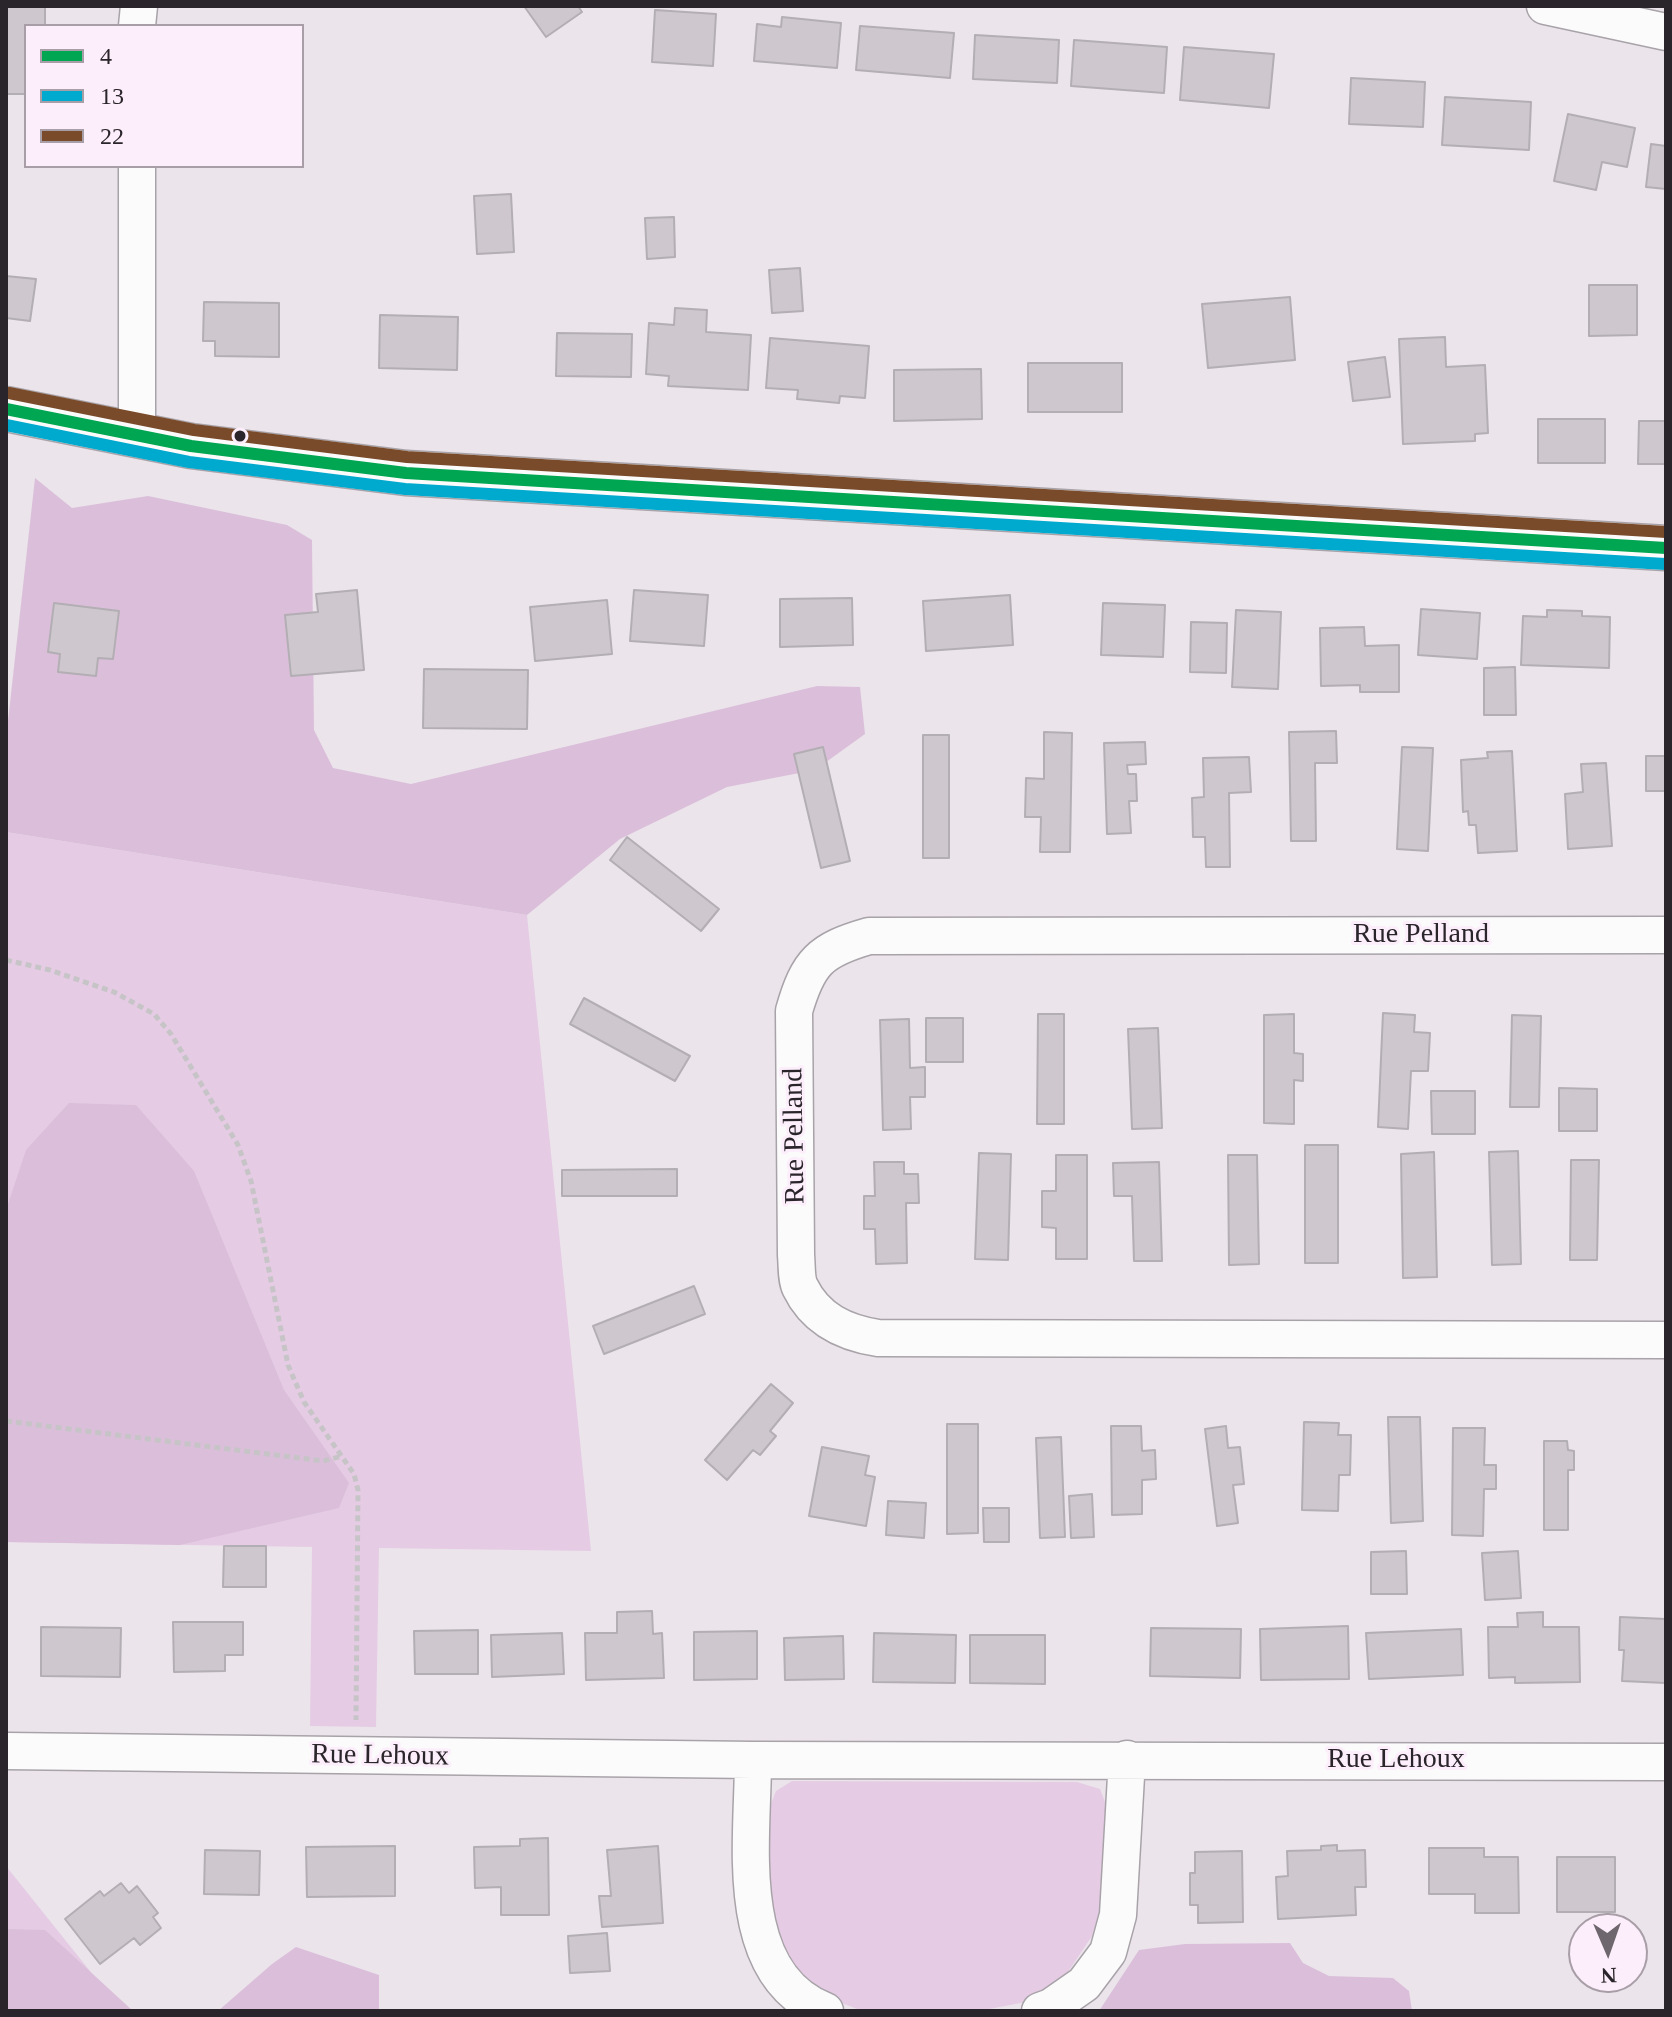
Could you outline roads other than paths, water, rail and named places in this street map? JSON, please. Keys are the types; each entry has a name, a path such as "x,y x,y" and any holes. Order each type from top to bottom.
{"street":[{"path":"1545,6 1666,32"},
{"path":"137,168 137,436"},
{"path":"6,409 137,436 283,459 477,478 1666,548"},
{"name":"Rue Pelland","path":"1666,935 869,936 840,944 816,960 802,981 794,1011 796,1255 799,1286 829,1321 853,1334 878,1338 1666,1340"},
{"name":"Rue Lehoux","path":"6,1751 753,1760 1666,1762"},
{"path":"1040,2011 1084,1984 1108,1952 1118,1915 1127,1759"},
{"path":"753,1760 752,1903 763,1946 782,1980 811,2005 825,2011"}]}
